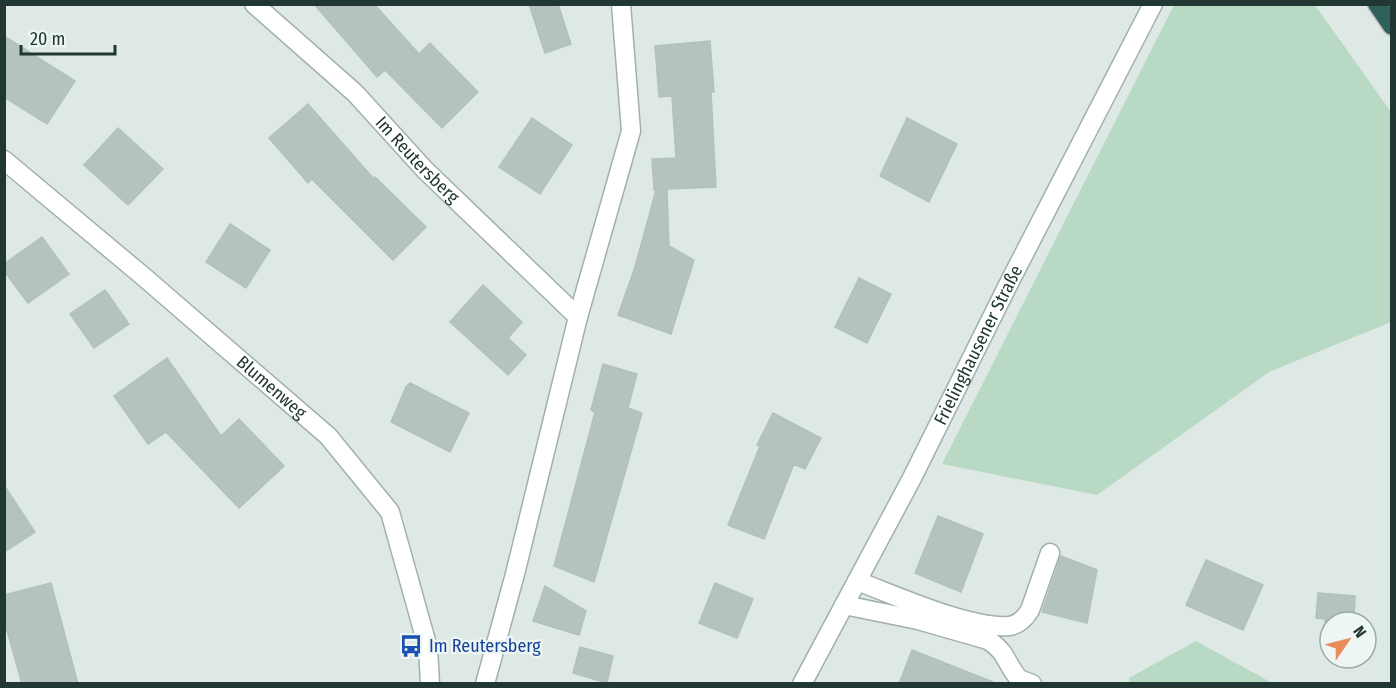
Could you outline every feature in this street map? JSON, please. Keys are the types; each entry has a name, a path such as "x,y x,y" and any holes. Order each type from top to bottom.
{"highway":[{"path":"1377,4 1392,27"}],"street":[{"name":"Im Reutersberg","path":"255,4 355,93 425,170 578,317"},
{"path":"485,684 515,574 578,317 631,131 621,4"},
{"name":"Frielinghausener Straße","path":"802,684 912,478 1014,272 1153,4"},
{"name":"Blumenweg","path":"4,160 328,436 383,503 390,512 426,640 430,684"},
{"path":"857,581 946,614 979,623 1010,626 1025,618 1030,610 1050,554"},
{"path":"844,605 918,620 988,640 1004,653 1019,680 1032,684"}],"green space":[{"path":"1174,5 1315,5 1391,112 1391,322 1269,372 1097,495 942,464"},
{"path":"1196,641 1272,683 1129,683 1129,678"}],"building":[{"path":"314,4 374,4 419,54 430,43 478,92 442,128 385,70 377,77"},
{"path":"529,4 558,4 571,44 545,53"},
{"path":"4,36 75,81 47,124 4,97"},
{"path":"710,41 714,92 711,92 716,187 667,189 669,246 694,260 671,334 618,315 635,267 656,190 654,190 652,159 676,158 672,96 659,97 655,46"},
{"path":"308,104 374,179 375,177 426,227 393,260 312,179 308,183 269,138"},
{"path":"532,118 572,145 540,194 499,167"},
{"path":"907,118 957,144 929,202 880,176"},
{"path":"118,128 163,169 128,205 84,165"},
{"path":"230,224 270,250 246,288 206,262"},
{"path":"42,237 69,274 28,303 4,271 4,264"},
{"path":"859,278 891,294 867,343 835,327"},
{"path":"483,285 522,322 508,338 526,355 508,375 450,322"},
{"path":"105,290 129,324 94,348 70,314"},
{"path":"167,358 221,436 239,419 284,466 239,508 166,432 148,444 114,396"},
{"path":"603,364 637,374 628,408 642,413 594,582 554,566 595,412 591,410"},
{"path":"410,383 469,413 450,452 391,422 406,387"},
{"path":"773,413 821,438 805,469 794,464 764,539 728,525 760,446 757,445"},
{"path":"4,485 35,532 4,552"},
{"path":"938,516 983,534 961,592 915,573"},
{"path":"1061,556 1097,570 1087,623 1042,612"},
{"path":"1206,560 1263,585 1243,630 1186,605"},
{"path":"51,583 78,684 22,684 4,620 4,595"},
{"path":"715,583 753,599 737,638 699,623"},
{"path":"545,586 586,611 579,635 533,621"},
{"path":"1318,593 1355,596 1354,610 1318,610 1318,618 1316,618"},
{"path":"580,647 613,656 607,683 573,673"},
{"path":"912,650 993,682 993,684 899,684"}],"place":[{"name":"Im Reutersberg","path":"411,646"}]}
